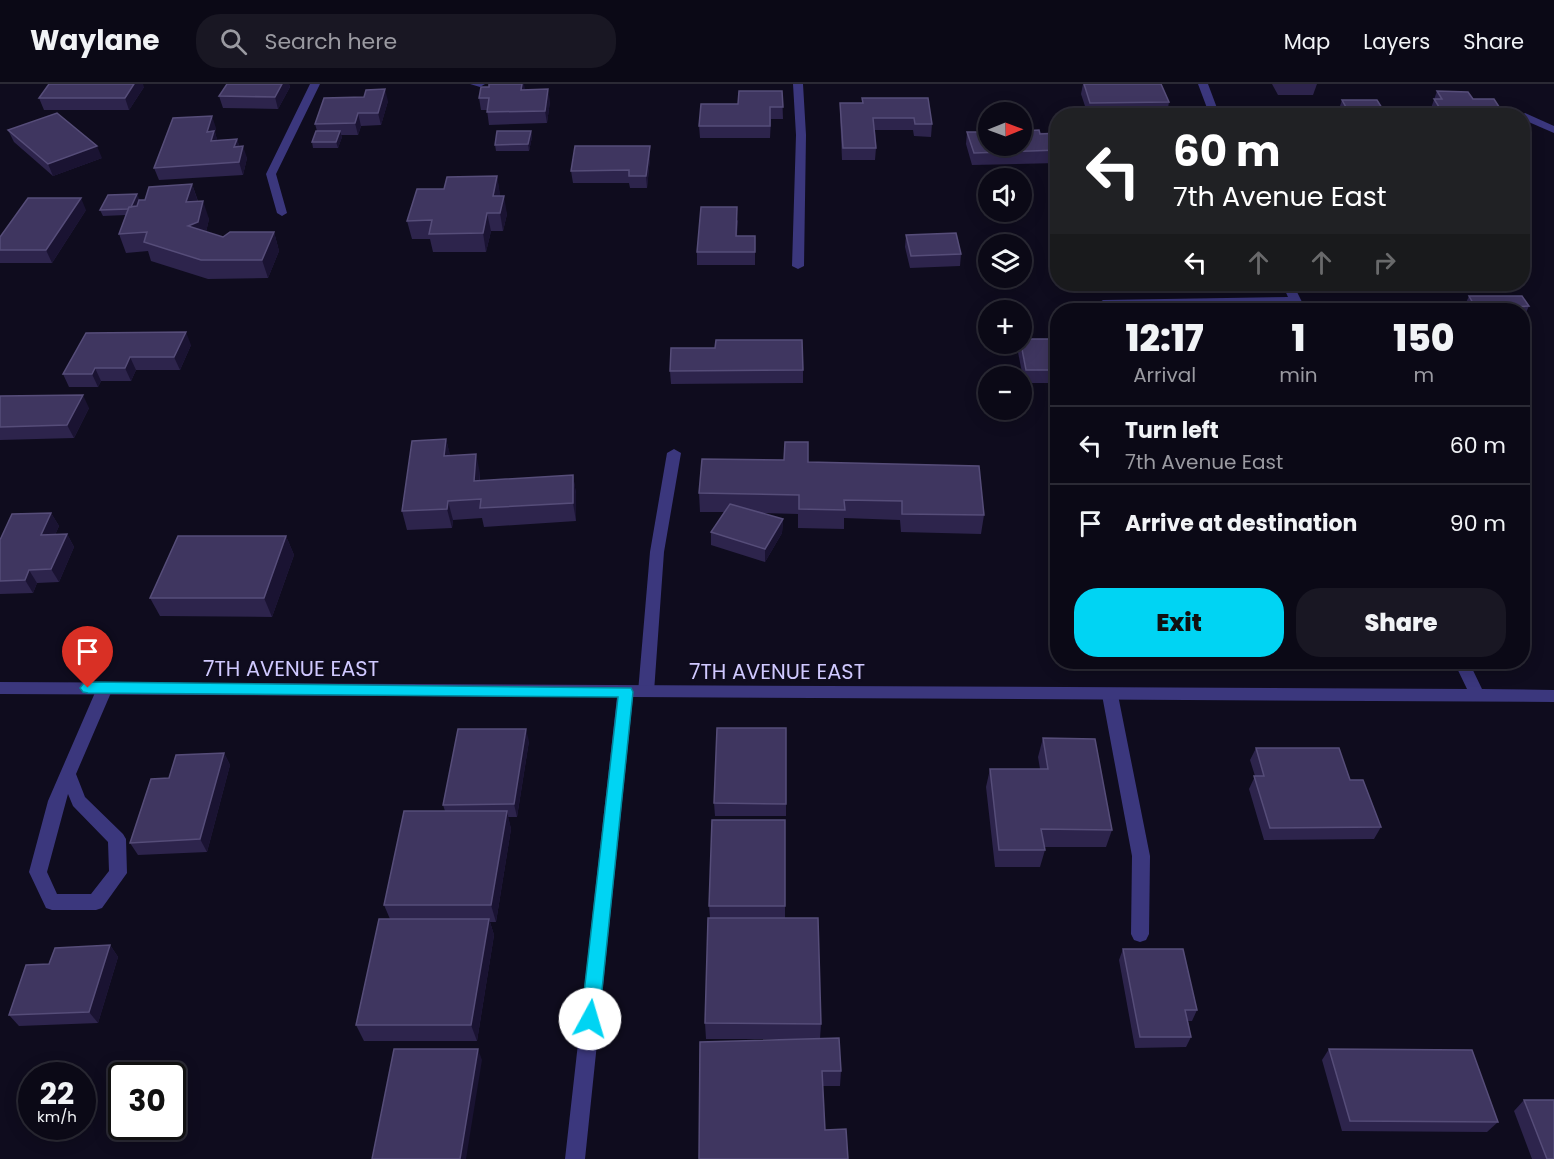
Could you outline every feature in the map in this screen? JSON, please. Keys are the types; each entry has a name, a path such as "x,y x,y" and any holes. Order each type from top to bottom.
{"street":[{"path":"282,213 271,174 315,84"},
{"path":"798,84 801,135 798,266"},
{"path":"1203,84 1212,108"},
{"path":"1530,118 1554,130"},
{"path":"646,692 657,552 674,453"},
{"path":"1465,669 1478,697"},
{"name":"7TH AVENUE EAST","path":"0,688 1554,696"},
{"path":"67,773 79,801 117,839 118,873 96,902 52,902 38,873 56,801 67,773 105,688"},
{"path":"575,1159 626,692"},
{"path":"1110,695 1141,856 1140,934"}],"building":[{"path":"49,84 134,84 125,98 39,98"},
{"path":"227,84 282,84 275,97 219,96"},
{"path":"489,84 522,84 521,90 548,89 545,111 487,112 489,98 479,98 481,87 489,87"},
{"path":"1084,84 1161,84 1169,102 1090,103"},
{"path":"385,89 378,113 358,113 355,123 315,124 324,98 364,97 366,90"},
{"path":"739,91 782,91 783,107 770,107 770,126 699,126 701,104 738,104"},
{"path":"1437,91 1468,92 1473,99 1494,99 1500,108 1440,108 1434,99 1442,99"},
{"path":"862,98 928,98 932,124 915,124 914,118 873,118 876,148 843,148 840,103 863,103"},
{"path":"1342,100 1377,100 1382,108 1346,108"},
{"path":"57,113 97,146 48,164 8,130"},
{"path":"212,116 207,132 214,131 211,141 237,139 234,147 243,146 239,162 154,168 173,118"},
{"path":"1032,130 1039,130 1040,134 1050,133 1050,150 1032,151"},
{"path":"316,131 340,131 336,142 312,142"},
{"path":"497,131 531,131 528,144 495,145"},
{"path":"967,132 978,132 978,153 974,153"},
{"path":"575,146 650,146 646,176 629,176 629,170 571,171"},
{"path":"497,176 493,196 504,196 500,213 487,213 483,233 429,234 432,220 407,221 417,189 444,189 447,177"},
{"path":"192,184 186,202 203,201 198,222 188,226 223,237 230,232 274,232 262,260 201,260 144,242 147,232 119,234 129,207 137,206 139,200 145,200 149,187"},
{"path":"137,194 128,209 100,210 108,195"},
{"path":"28,198 81,198 46,250 0,250 0,237"},
{"path":"701,207 737,207 736,236 755,236 755,252 697,252"},
{"path":"956,233 961,254 911,256 906,235"},
{"path":"1469,296 1522,296 1527,303 1473,303"},
{"path":"186,332 174,357 130,357 125,368 95,368 92,374 63,374 86,333"},
{"path":"1032,339 1050,339 1050,370 1032,370 1032,366 1025,366 1023,354 1032,354"},
{"path":"716,340 802,340 803,370 670,371 671,348 715,348"},
{"path":"83,395 67,425 0,427 0,396"},
{"path":"446,439 444,456 476,454 474,481 573,475 573,503 480,508 481,499 448,501 447,509 402,511 412,441"},
{"path":"785,442 808,442 808,462 979,466 984,515 902,514 902,501 844,500 845,510 799,509 799,495 699,493 702,459 784,460"},
{"path":"730,504 783,519 765,549 711,532"},
{"path":"51,513 41,535 67,534 51,569 29,570 25,580 0,581 0,540 12,514"},
{"path":"178,536 286,536 264,598 150,598"},
{"path":"717,728 786,728 786,804 714,803"},
{"path":"458,729 526,729 514,804 443,805"},
{"path":"1043,738 1095,739 1112,830 1041,829 1045,850 999,850 990,769 1048,769"},
{"path":"1256,748 1339,748 1350,780 1363,780 1381,827 1270,828 1254,776 1264,776"},
{"path":"224,753 200,839 130,843 151,779 169,778 176,755"},
{"path":"404,811 507,811 491,905 384,905"},
{"path":"712,820 785,820 785,906 709,906"},
{"path":"708,918 818,918 821,1024 705,1023"},
{"path":"379,919 489,919 471,1025 356,1025"},
{"path":"110,945 89,1012 9,1015 26,965 49,964 55,948"},
{"path":"1123,949 1183,949 1197,1010 1185,1010 1191,1037 1140,1037"},
{"path":"839,1038 841,1071 822,1071 825,1130 846,1129 848,1159 699,1159 700,1042"},
{"path":"394,1049 478,1049 460,1159 372,1159"},
{"path":"1329,1049 1472,1050 1498,1122 1350,1121"},
{"path":"1524,1100 1554,1100 1554,1159 1547,1159"}],"route":[{"path":"88,688 626,692 590,1019"}]}
